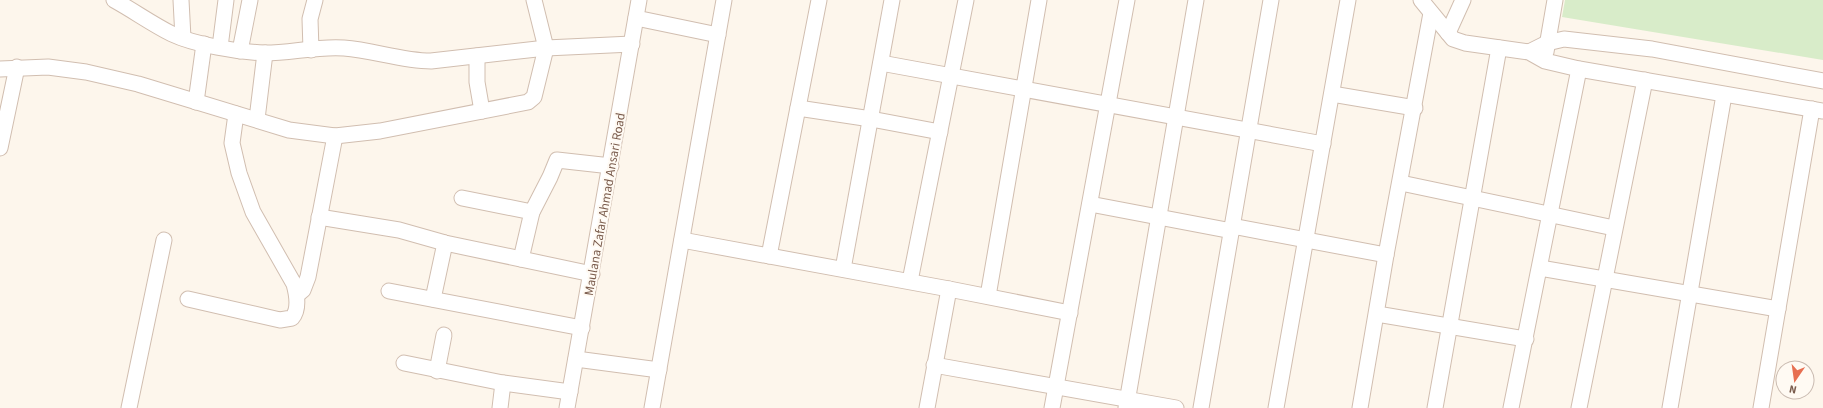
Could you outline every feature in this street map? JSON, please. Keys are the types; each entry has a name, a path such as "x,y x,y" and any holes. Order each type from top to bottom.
{"street":[{"path":"114,0 183,38 240,51 265,53 346,48 416,61 546,48 632,44"},
{"path":"181,0 183,38"},
{"path":"220,47 226,0"},
{"path":"240,51 250,0"},
{"path":"311,50 310,19 315,0"},
{"path":"0,69 17,67 48,67 86,72 138,84 289,130 335,136 380,131 528,102 534,97 546,48 534,0"},
{"name":"Maulana Zafar Ahmad Ansari Road","path":"567,408 592,274 639,0"},
{"path":"652,408 724,0"},
{"path":"769,256 819,0"},
{"path":"843,269 892,0"},
{"path":"910,281 966,0"},
{"path":"988,296 1039,0"},
{"path":"1052,408 1127,0"},
{"path":"1127,404 1196,0"},
{"path":"1201,408 1271,0"},
{"path":"1276,408 1348,0"},
{"path":"1419,0 1432,13 1453,39 1466,44 1529,52 1545,61 1579,69 1818,110 1778,309 1761,408"},
{"path":"1448,33 1463,0"},
{"path":"1545,61 1555,0"},
{"path":"1360,408 1386,255 1401,183 1432,13"},
{"path":"636,18 718,35"},
{"path":"1529,52 1547,43 1564,39 1652,49 1823,81"},
{"path":"196,102 204,44"},
{"path":"1435,408 1499,48"},
{"path":"257,119 265,53"},
{"path":"477,56 477,82 482,111"},
{"path":"881,64 1323,144"},
{"path":"0,148 17,67"},
{"path":"1511,408 1551,215 1579,69"},
{"path":"1579,408 1645,80"},
{"path":"1332,94 1415,108"},
{"path":"1670,408 1724,95"},
{"path":"798,108 940,132"},
{"path":"188,299 286,320 294,315 297,295 294,284 253,212 238,173 232,143 236,114"},
{"path":"297,295 303,290 308,277 335,136"},
{"path":"521,259 532,212 550,178 557,160 611,166"},
{"path":"1401,183 1614,228"},
{"path":"462,198 532,212"},
{"path":"1090,204 1159,218 1306,239 1386,255"},
{"path":"320,217 400,230 445,243 592,274"},
{"path":"129,408 164,240"},
{"path":"682,240 949,288 1070,313"},
{"path":"433,299 445,243"},
{"path":"1540,268 1778,309"},
{"path":"927,408 949,288"},
{"path":"389,291 582,328"},
{"path":"1377,314 1526,339"},
{"path":"437,371 444,335"},
{"path":"576,359 659,370"},
{"path":"404,363 437,371 503,383 570,392"},
{"path":"934,365 1056,387 1127,404 1176,408"},
{"path":"500,408 503,383"}],"green space":[{"path":"1565,0 1823,0 1823,60 1562,17"}]}
